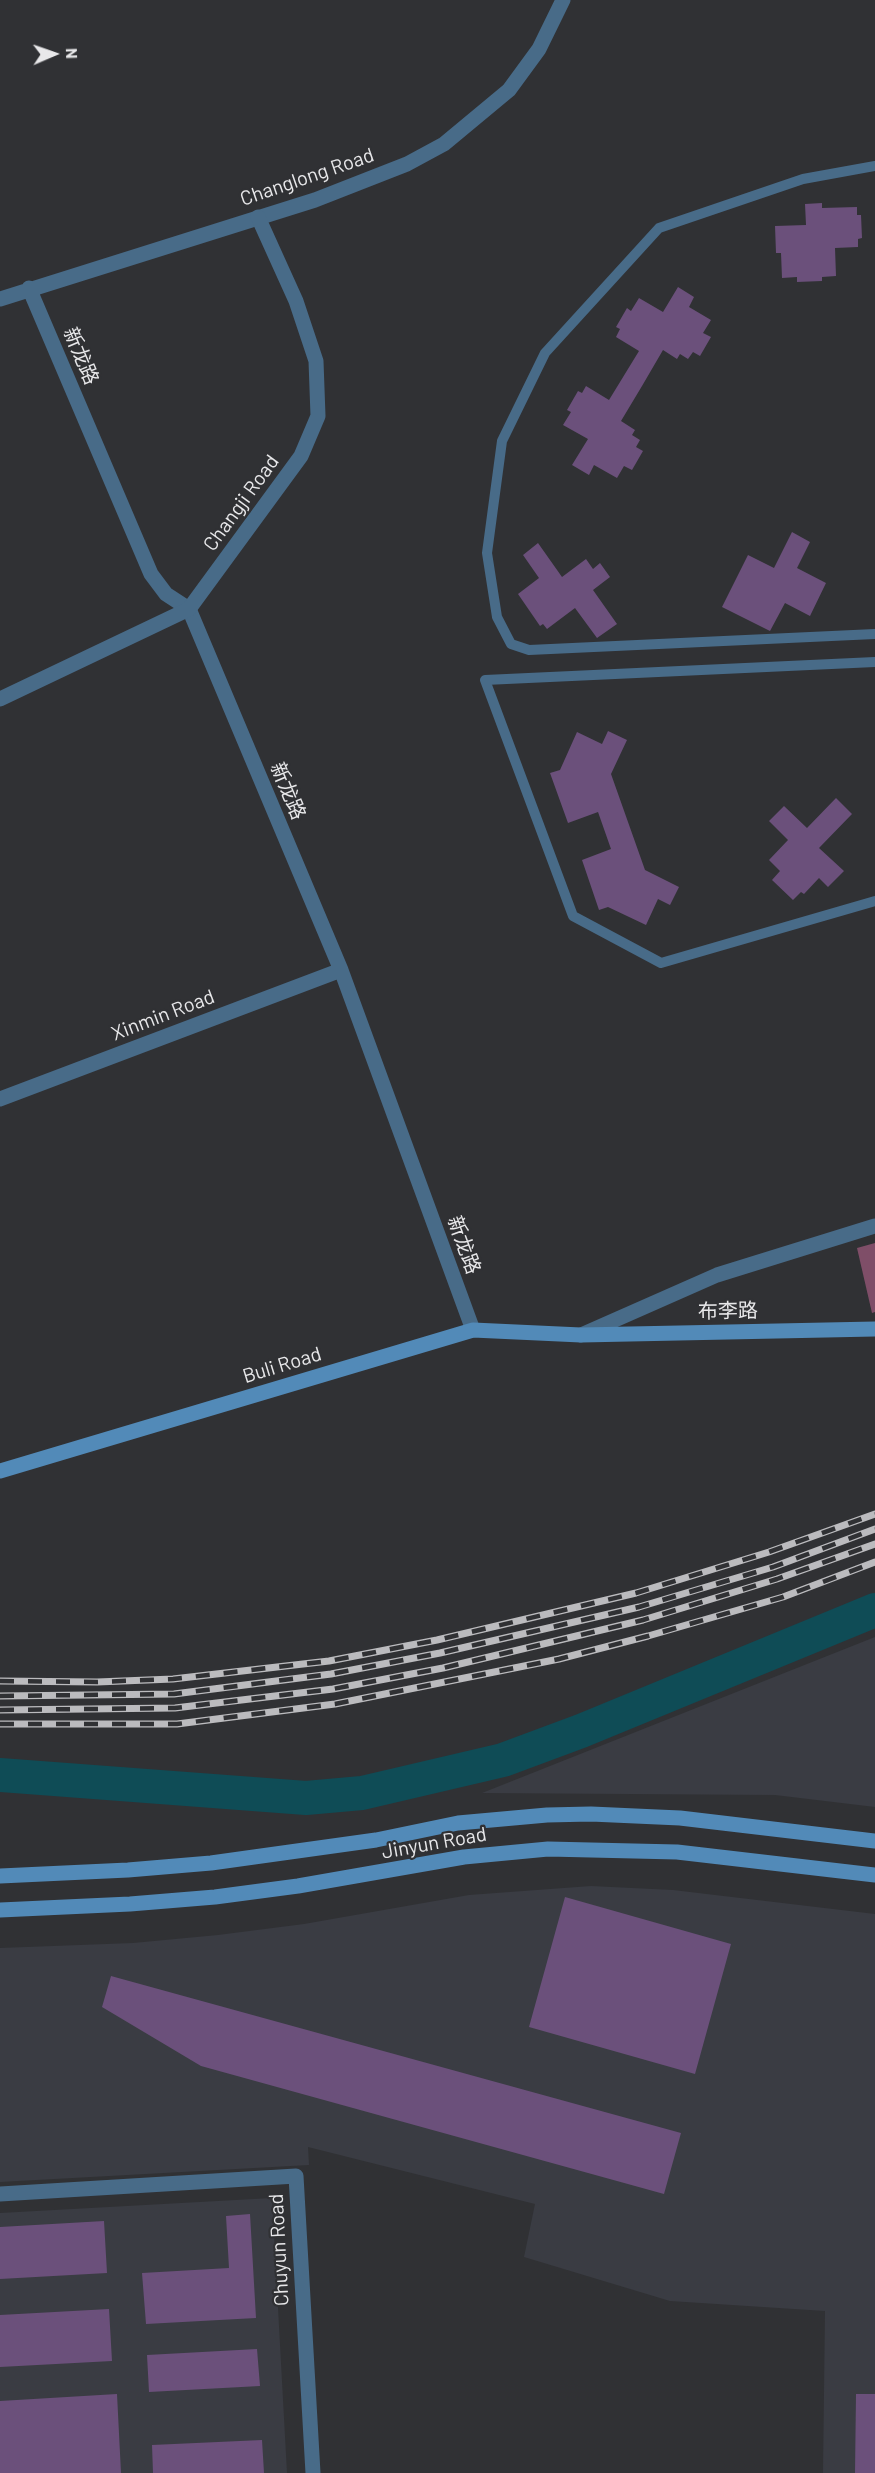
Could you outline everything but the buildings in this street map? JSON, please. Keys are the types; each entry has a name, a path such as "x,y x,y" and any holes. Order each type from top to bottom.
{"main road":[{"name":"布李路","path":"581,1335 875,1329"},
{"name":"Buli Road","path":"0,1470 473,1330 581,1335"},
{"name":"Jinyun Road","path":"0,1876 128,1870 211,1863 376,1840 458,1823 547,1815 591,1814 680,1818 875,1841"},
{"name":"Jinyun Road","path":"0,1910 130,1904 214,1897 298,1886 464,1857 548,1849 613,1848 677,1852 875,1875"}],"street":[{"name":"Changlong Road","path":"0,299 315,200 407,164 444,144 509,90 539,49 563,0"},
{"name":"Changji Road","path":"0,699 189,609 301,456 318,416 316,361 296,301 258,217"},
{"name":"新龙路","path":"29,288 151,574 166,594 189,609 341,970 473,1330"},
{"name":"Xinmin Road","path":"0,1099 341,970"},
{"path":"581,1335 717,1275 875,1226"},
{"name":"Chuyun Road","path":"0,2194 296,2176 314,2473"}],"lane":[{"path":"875,166 803,178 659,228 545,353 502,441 487,553 497,616 511,644 529,650 875,634"},
{"path":"875,662 485,680 573,916 661,963 875,901"}],"shaded area":[{"path":"875,1243 875,1312 872,1313 857,1248"},
{"path":"875,1637 875,1807 775,1795 482,1793"},
{"path":"591,1886 673,1890 875,1914 875,2473 823,2473 825,2311 670,2301 524,2257 535,2204 308,2147 309,2165 0,2182 0,1948 133,1943 218,1935 304,1924 469,1895"},
{"path":"272,2198 287,2473 0,2473 0,2213"}],"waterway":[{"path":"0,1775 306,1798 362,1793 503,1760 581,1731 875,1610"}],"railway":[{"path":"0,1681 97,1682 173,1679 329,1661 437,1640 636,1593 769,1552 875,1514"},
{"path":"0,1696 174,1694 331,1674 440,1653 639,1607 773,1567 875,1529"},
{"path":"0,1710 175,1708 333,1689 443,1668 643,1620 777,1579 875,1544"},
{"path":"0,1724 177,1724 335,1704 559,1659 648,1636 783,1597 875,1562"}]}
